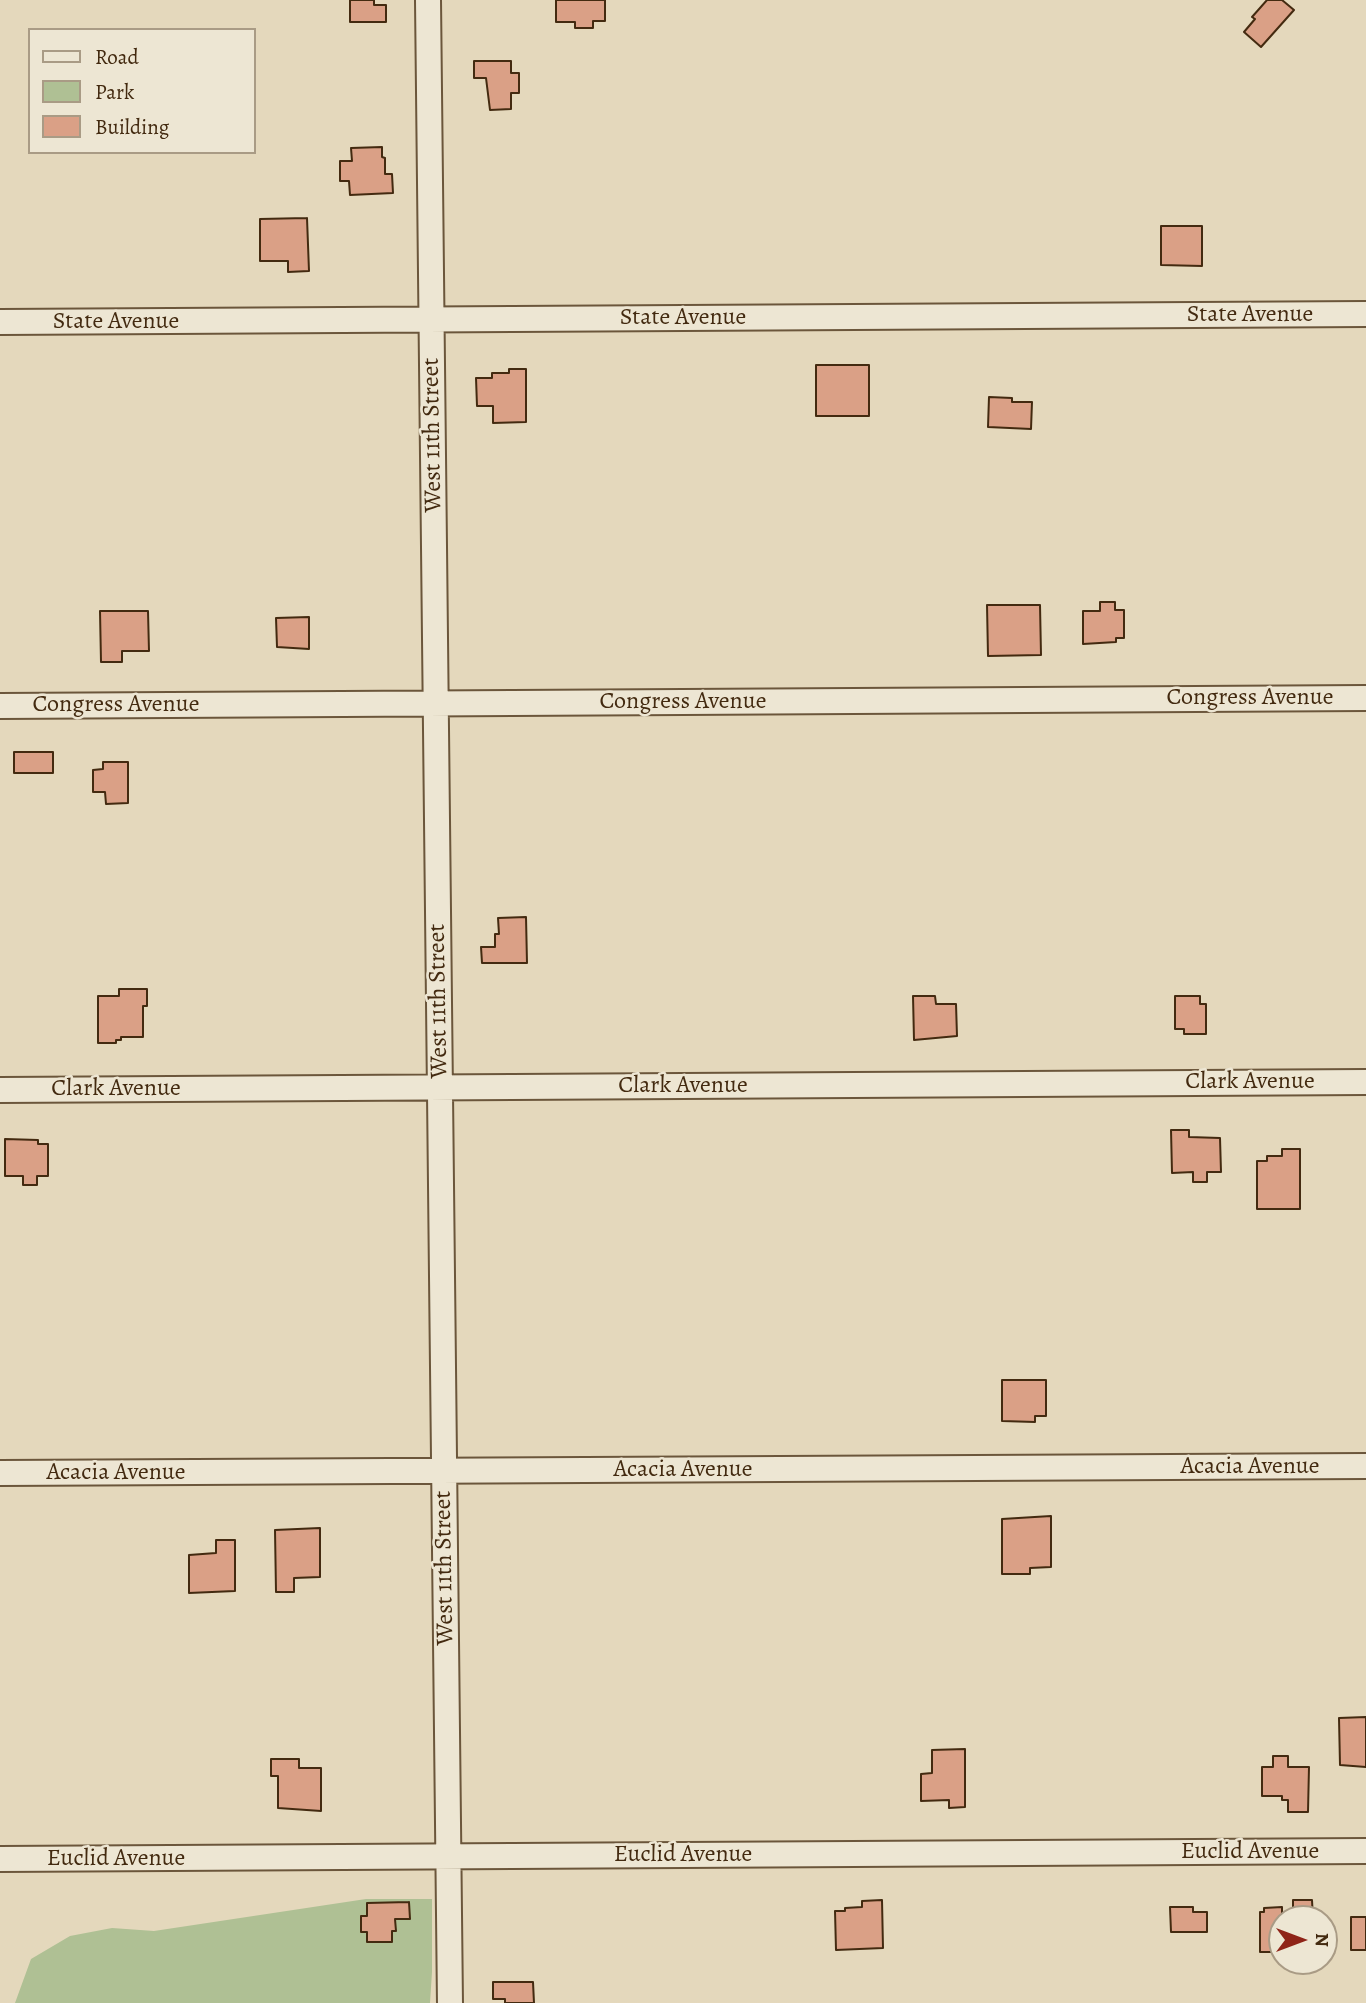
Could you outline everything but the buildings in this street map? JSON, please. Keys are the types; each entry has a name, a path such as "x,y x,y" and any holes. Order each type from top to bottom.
{"street":[{"name":"West 11th Street","path":"428,0 450,2003"},
{"name":"State Avenue","path":"0,322 1366,314"},
{"name":"Congress Avenue","path":"0,706 1366,698"},
{"name":"Clark Avenue","path":"0,1090 1366,1082"},
{"name":"Acacia Avenue","path":"0,1473 1366,1466"},
{"name":"Euclid Avenue","path":"0,1859 1366,1851"}],"green space":[{"path":"366,1899 432,1899 430,2003 15,2003 31,1959 70,1936 112,1928 154,1931"}]}
